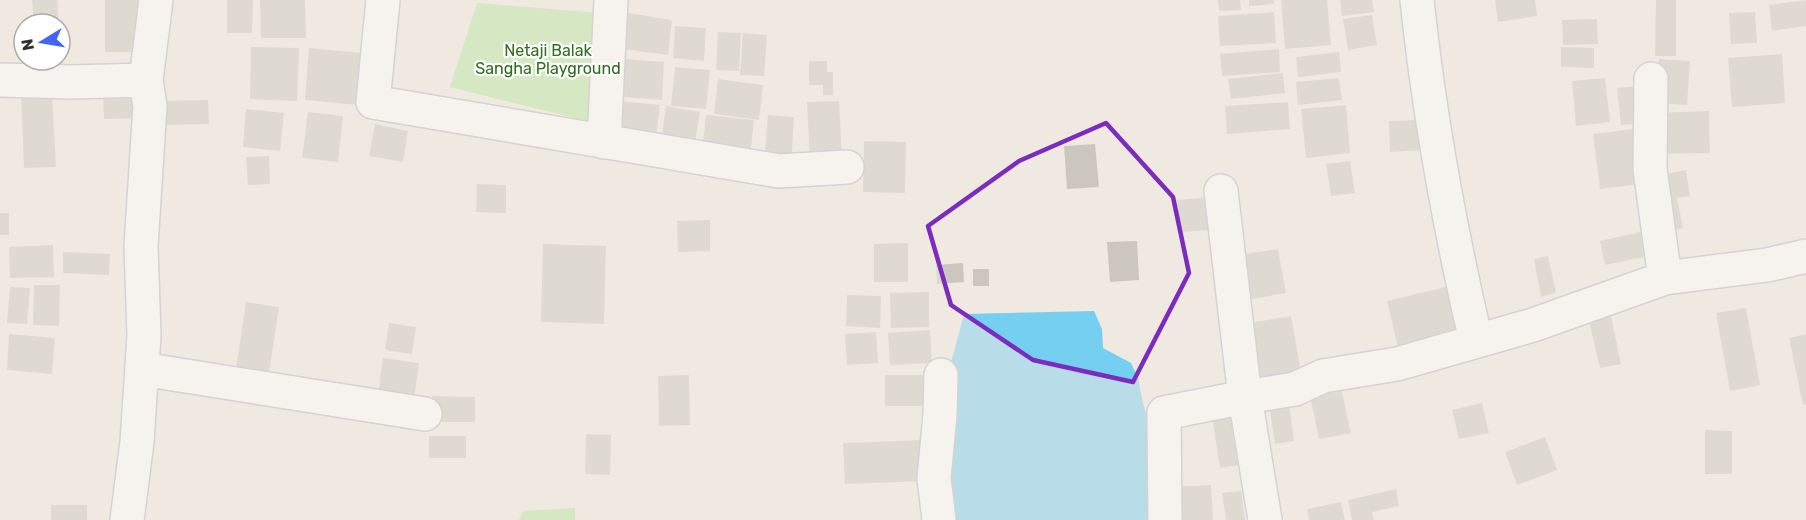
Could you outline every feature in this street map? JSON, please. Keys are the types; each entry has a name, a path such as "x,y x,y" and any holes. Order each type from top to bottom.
{"street":[{"path":"127,520 137,442 144,335 141,246 150,106 146,80 156,0"},
{"path":"383,0 374,102 779,171 847,167"},
{"path":"604,142 611,0"},
{"path":"1417,0 1437,152 1476,341"},
{"path":"1651,79 1650,169 1665,278"},
{"path":"0,80 71,82 146,80"},
{"path":"1221,191 1245,397 1265,520"},
{"path":"1165,520 1164,413 1295,389 1323,376 1397,364 1533,325 1665,278 1767,265 1806,256"},
{"path":"142,369 425,414"},
{"path":"939,520 934,478 941,375"}],"highlighted area":[{"path":"1106,123 1173,197 1189,273 1133,382 1033,360 951,305 928,226 1019,161"}],"green space":[{"name":"Netaji Balak Sangha Playground","path":"477,3 602,13 599,124 450,87"},
{"path":"575,508 575,520 519,520 523,511"}],"water":[{"path":"1094,311 1102,329 1103,348 1131,363 1138,378 1149,421 1148,455 1153,520 950,520 947,378 964,314"}],"building":[{"path":"32,0 57,0 58,12 33,12"},
{"path":"105,0 141,0 141,52 105,52"},
{"path":"227,0 253,0 252,33 227,33"},
{"path":"260,0 305,0 306,38 261,38"},
{"path":"1218,0 1240,0 1241,10 1219,11"},
{"path":"1249,0 1274,0 1274,4 1249,6"},
{"path":"1281,0 1327,0 1331,45 1285,49"},
{"path":"1340,0 1372,0 1374,12 1342,16"},
{"path":"1495,0 1535,0 1537,16 1498,22"},
{"path":"1656,0 1676,0 1676,56 1655,56"},
{"path":"1806,0 1806,26 1772,31 1769,5"},
{"path":"1274,12 1276,43 1220,46 1218,16"},
{"path":"1755,12 1757,43 1731,44 1729,13"},
{"path":"628,13 672,20 668,55 623,49"},
{"path":"1372,15 1377,45 1348,50 1343,19"},
{"path":"1597,19 1598,44 1563,45 1562,20"},
{"path":"675,26 706,28 704,61 673,58"},
{"path":"718,32 741,33 739,71 716,70"},
{"path":"743,33 767,35 764,76 740,75"},
{"path":"251,47 299,48 297,101 250,99"},
{"path":"1561,47 1594,48 1594,68 1561,67"},
{"path":"309,48 362,53 358,105 305,100"},
{"path":"1279,49 1280,72 1222,76 1220,54"},
{"path":"1339,52 1341,72 1298,77 1296,57"},
{"path":"1782,54 1785,103 1732,107 1728,58"},
{"path":"624,59 664,62 662,100 622,97"},
{"path":"1659,59 1690,61 1687,105 1656,103"},
{"path":"809,61 827,61 827,72 833,72 833,95 823,95 823,85 809,85"},
{"path":"675,67 710,70 706,109 671,106"},
{"path":"1283,73 1285,93 1231,99 1228,79"},
{"path":"1339,78 1342,100 1298,105 1296,82"},
{"path":"1605,78 1610,122 1576,126 1572,81"},
{"path":"718,79 763,85 759,120 714,114"},
{"path":"1641,86 1645,123 1621,125 1617,88"},
{"path":"103,87 144,87 144,118 104,119"},
{"path":"52,92 56,167 24,168 21,93"},
{"path":"208,100 209,124 156,125 155,101"},
{"path":"619,101 660,105 655,146 614,141"},
{"path":"839,101 842,159 810,161 807,102"},
{"path":"1288,102 1290,129 1227,134 1225,106"},
{"path":"1346,105 1350,153 1306,158 1301,109"},
{"path":"666,106 700,112 693,154 660,149"},
{"path":"246,109 284,113 280,151 243,147"},
{"path":"1709,111 1710,153 1655,154 1654,113"},
{"path":"308,112 343,116 338,162 302,158"},
{"path":"706,115 754,120 750,159 702,154"},
{"path":"768,115 794,117 791,167 764,165"},
{"path":"1424,120 1426,150 1390,152 1389,121"},
{"path":"375,124 408,131 403,162 369,156"},
{"path":"1642,128 1649,183 1600,189 1593,134"},
{"path":"864,141 906,142 905,193 863,192"},
{"path":"1095,144 1099,187 1067,189 1064,146"},
{"path":"269,156 270,184 248,185 246,157"},
{"path":"1350,161 1355,193 1331,196 1326,164"},
{"path":"1686,170 1690,196 1677,198 1683,228 1663,231 1654,176"},
{"path":"477,184 506,185 506,213 476,212"},
{"path":"1214,197 1216,230 1179,232 1177,200"},
{"path":"0,213 9,213 9,235 0,235"},
{"path":"710,220 710,251 678,252 677,221"},
{"path":"1650,230 1655,255 1605,265 1600,241"},
{"path":"1137,241 1139,280 1110,282 1107,242"},
{"path":"908,243 908,282 874,282 874,244"},
{"path":"543,244 606,246 604,324 541,322"},
{"path":"53,245 54,277 10,278 9,247"},
{"path":"1278,249 1286,293 1247,300 1239,255"},
{"path":"63,252 110,254 109,275 63,273"},
{"path":"1548,256 1556,293 1541,297 1534,259"},
{"path":"963,263 964,282 937,284 936,265"},
{"path":"973,269 989,269 989,286 973,286"},
{"path":"34,285 60,285 59,326 33,325"},
{"path":"1454,285 1465,331 1398,347 1387,301"},
{"path":"10,287 30,288 27,324 7,323"},
{"path":"929,292 929,327 891,328 890,293"},
{"path":"847,295 881,296 880,328 846,326"},
{"path":"246,302 279,307 268,380 235,375"},
{"path":"1746,308 1760,385 1730,391 1716,313"},
{"path":"1291,316 1303,382 1260,390 1249,323"},
{"path":"1611,316 1621,364 1600,368 1589,321"},
{"path":"389,323 416,327 412,354 385,350"},
{"path":"930,330 932,363 890,365 888,333"},
{"path":"876,332 878,363 847,365 845,334"},
{"path":"9,334 55,338 52,374 7,370"},
{"path":"1806,334 1806,404 1803,405 1789,338"},
{"path":"383,358 419,363 413,407 377,402"},
{"path":"689,375 690,425 659,426 658,376"},
{"path":"885,375 930,375 930,406 885,406"},
{"path":"1339,379 1351,433 1319,439 1308,386"},
{"path":"1288,395 1294,441 1275,444 1268,398"},
{"path":"432,396 475,397 475,422 432,422"},
{"path":"1482,403 1489,433 1459,439 1452,410"},
{"path":"1247,411 1254,463 1220,468 1212,417"},
{"path":"1705,430 1732,431 1732,474 1705,474"},
{"path":"586,434 611,435 610,475 585,474"},
{"path":"429,436 466,436 466,458 429,458"},
{"path":"1545,437 1557,470 1517,485 1505,452"},
{"path":"927,440 927,481 845,484 843,443"},
{"path":"1211,485 1213,520 1173,520 1171,487"},
{"path":"1396,489 1399,506 1372,512 1374,520 1352,520 1348,500"},
{"path":"1241,491 1245,520 1226,520 1222,493"},
{"path":"1341,502 1345,520 1309,520 1307,509"},
{"path":"51,505 87,505 87,520 51,520"}]}
